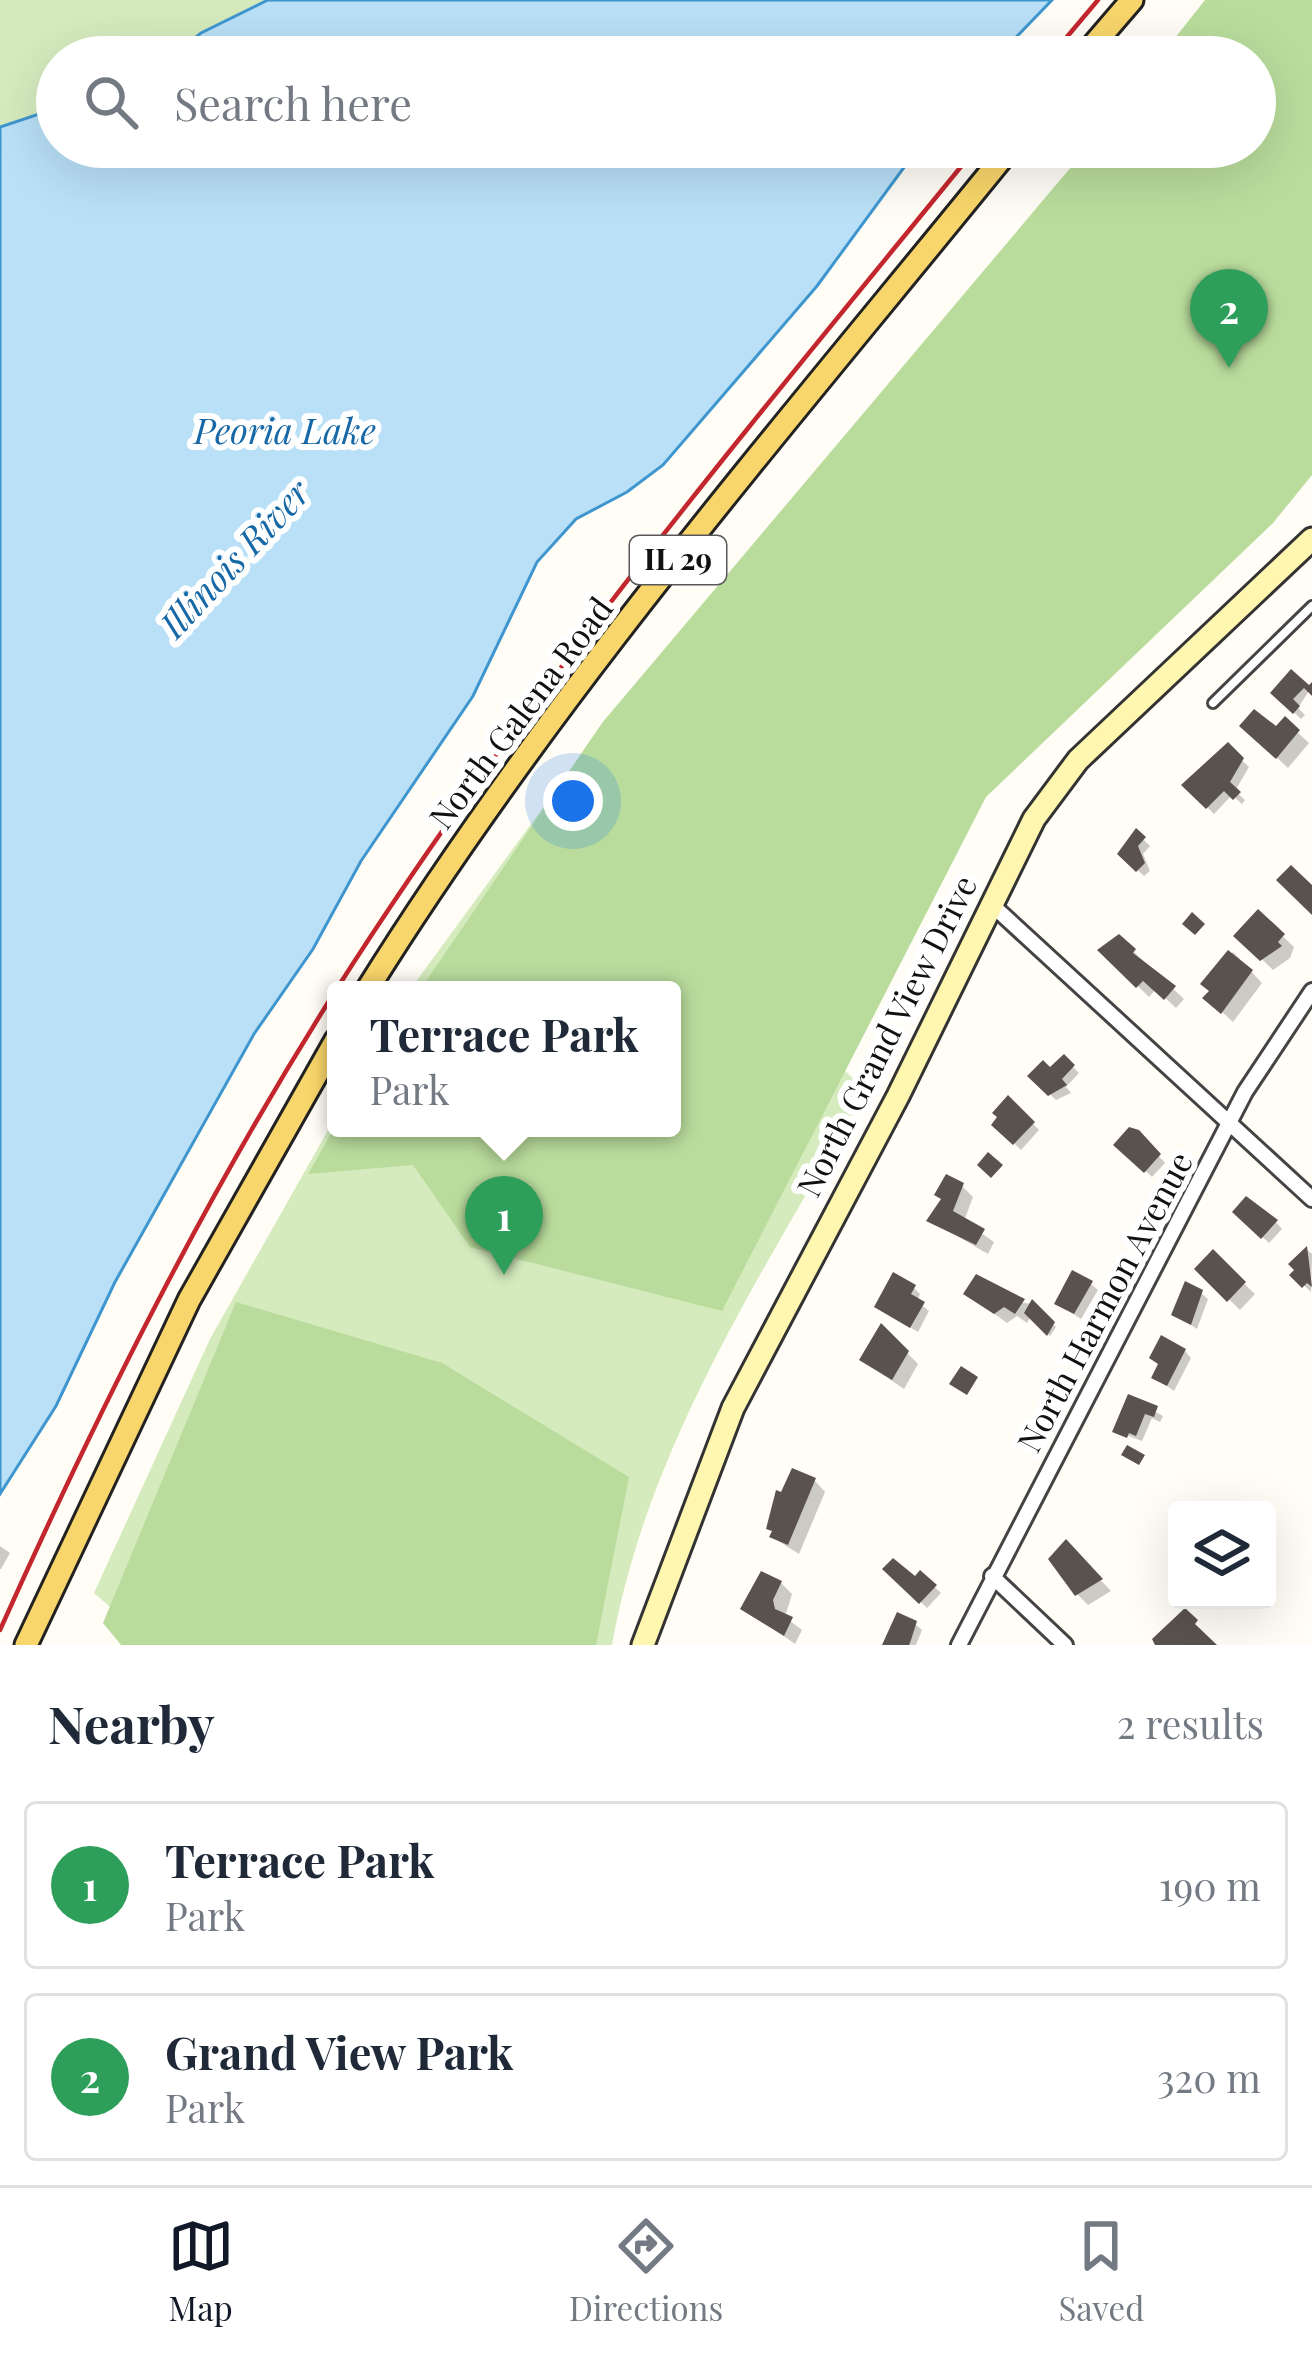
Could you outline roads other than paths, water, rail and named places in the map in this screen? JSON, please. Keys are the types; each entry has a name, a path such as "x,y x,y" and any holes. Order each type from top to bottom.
{"main road":[{"path":"1101,36 1132,0"},
{"name":"North Galena Road","path":"373,981 467,839 597,663 993,168"},
{"path":"26,1645 189,1300 327,1056"}],"street":[{"name":"North Grand View Drive","path":"643,1645 733,1408 898,1096 1034,819 1066,773 1312,539"},
{"path":"991,904 1312,1199"},
{"name":"North Harmon Avenue","path":"959,1645 1229,1122 1312,991"},
{"path":"992,1576 1065,1645"}],"lane":[{"path":"1213,704 1312,606"}],"water":[{"path":"268,0 1052,0 1017,36 197,36"},
{"name":"Peoria Lake","path":"36,115 36,168 904,168 817,286 663,465 627,492 576,519 537,562 473,696 361,861 313,949 254,1034 115,1282 56,1406 0,1494 0,127"}],"railway":[{"path":"1068,36 1098,0"},
{"path":"342,981 564,664 726,455 960,168"},
{"path":"0,1630 156,1304 327,1004"}],"place":[{"name":"Grand View Park","path":"1229,368"},
{"name":"Terrace Park","path":"504,1275"}],"water label":[{"name":"Illinois River","path":"235,559"}]}
